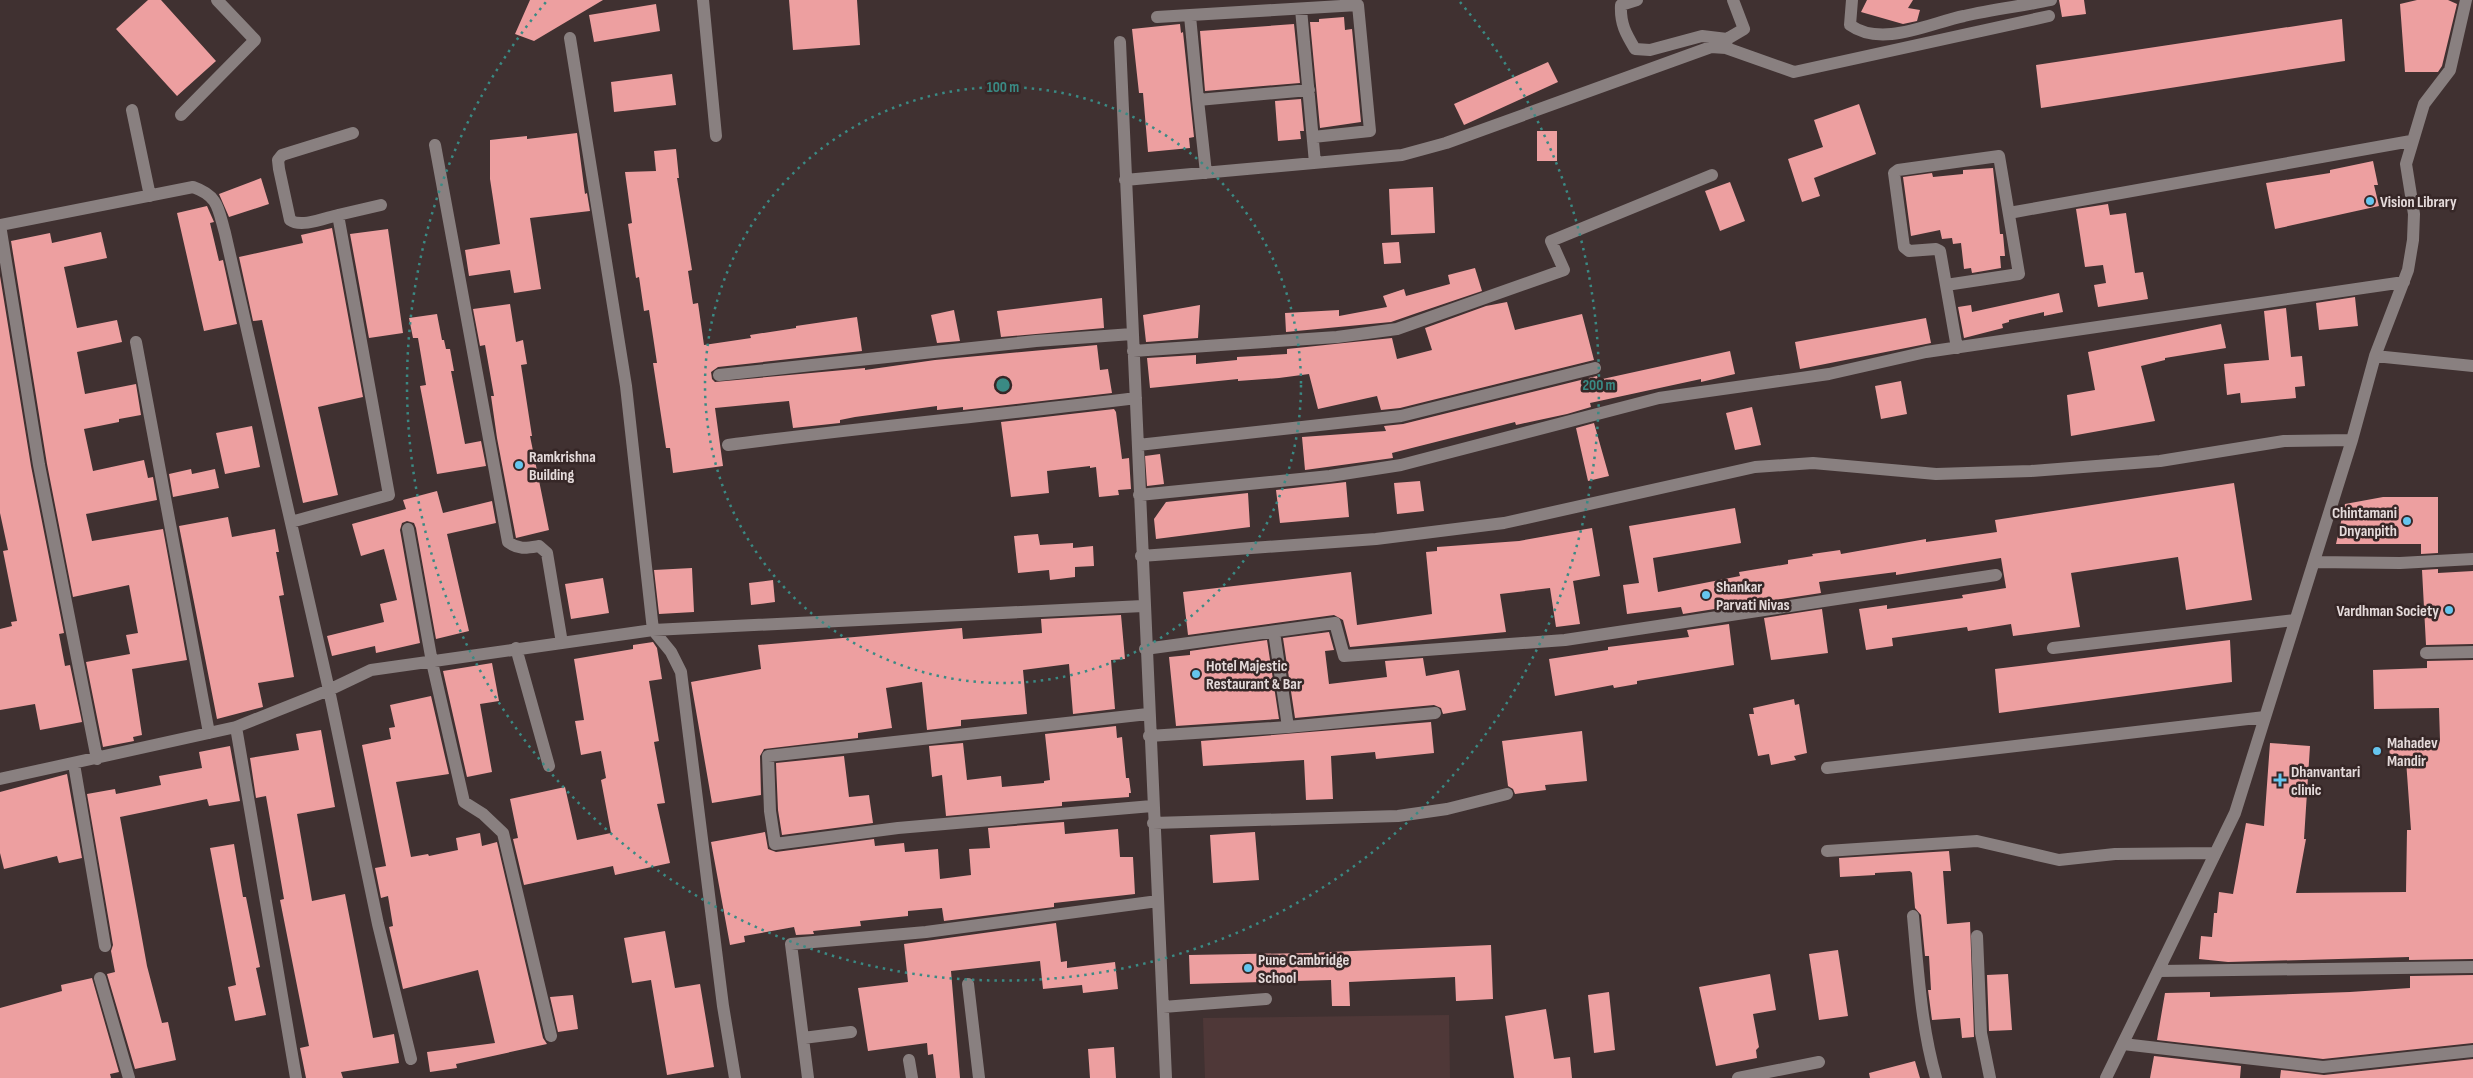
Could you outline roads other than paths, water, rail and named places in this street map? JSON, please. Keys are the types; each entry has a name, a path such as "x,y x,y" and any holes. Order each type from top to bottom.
{"street":[{"path":"181,115 256,40 217,0"},
{"path":"704,0 716,136"},
{"path":"1637,0 1621,5 1622,29 1636,49 1650,50 1702,36 1727,44 1794,72 2049,16"},
{"path":"1126,180 1402,155 1446,143 1711,47 1727,44 1744,29 1733,0"},
{"path":"1852,0 1850,25 1861,33 1902,33 1964,16 2051,0"},
{"path":"2106,1078 2235,813 2352,440 2375,356 2408,270 2413,240 2414,214 2406,164 2411,141 2424,104 2450,70 2466,0"},
{"path":"1157,16 1301,10 1358,5 1370,131 1313,137"},
{"path":"1301,10 1315,163"},
{"path":"1190,16 1206,173"},
{"path":"570,38 626,386 653,630 671,652 681,672 723,1006 735,1078"},
{"path":"1120,42 1138,445 1143,606 1166,1078"},
{"path":"1198,100 1309,90"},
{"path":"132,110 150,196"},
{"path":"353,133 282,155 278,160 290,220 295,223 301,223 381,205"},
{"path":"2009,213 2411,141"},
{"path":"435,145 508,542 515,547 539,546 547,553 562,643"},
{"path":"1946,285 2018,275 1999,156 1898,170 1894,173 1904,247 1909,251 1939,250 1957,348"},
{"path":"1133,350 1337,338 1397,330 1564,270 1551,241 1712,175"},
{"path":"97,759 39,465 0,225 193,187 208,192 217,206 225,233 329,690 378,924 411,1059"},
{"path":"291,522 389,495 338,215"},
{"path":"1139,495 1330,476 1401,465 1659,398 1829,374 1926,352 2404,282"},
{"path":"719,375 1036,341 1132,334"},
{"path":"136,342 209,733"},
{"path":"2375,356 2473,366"},
{"path":"1138,445 1401,416 1595,368"},
{"path":"728,445 874,426 1043,410 1136,398"},
{"path":"1141,556 1376,539 1504,522 1755,467 1785,464 1814,463 1936,474 2031,471 2160,461 2284,442 2352,440"},
{"path":"408,529 432,662 464,802 483,814 502,833 551,1036"},
{"path":"2314,562 2400,563 2473,559"},
{"path":"1145,649 1335,623 1344,656 1565,640 1996,575"},
{"path":"0,779 236,727 329,690 371,670 516,648 653,630 1143,606"},
{"path":"2054,648 2295,620"},
{"path":"1274,632 1288,726"},
{"path":"516,648 549,766"},
{"path":"2426,654 2473,652"},
{"path":"1149,736 1435,713"},
{"path":"1148,714 768,756 770,811 775,844 898,828 1152,806"},
{"path":"1827,768 2265,717"},
{"path":"236,727 296,1078"},
{"path":"74,764 105,946"},
{"path":"1153,823 1398,816 1447,809 1507,794"},
{"path":"1827,851 1977,840 2059,860 2114,854 2215,853"},
{"path":"808,1078 791,944 926,932 1158,900"},
{"path":"1913,916 1920,993 1929,1055 1936,1078"},
{"path":"1977,936 1981,1033 1990,1078"},
{"path":"2159,971 2473,967"},
{"path":"100,978 129,1078"},
{"path":"968,984 978,1078"},
{"path":"1163,1007 1266,999"},
{"path":"803,1038 851,1032"},
{"path":"2123,1044 2323,1067 2473,1051"},
{"path":"909,1060 912,1078"},
{"path":"1738,1078 1819,1062"}],"place":[{"name":"Vision Library","path":"2370,201"},
{"name":"Ramkrishna Building","path":"519,465"},
{"name":"Chintamani Dnyanpith","path":"2407,521"},
{"name":"Shankar Parvati Nivas","path":"1706,595"},
{"name":"Vardhman Society","path":"2449,610"},
{"name":"Hotel Majestic Restaurant & Bar","path":"1196,674"},
{"name":"Mahadev Mandir","path":"2377,751"},
{"name":"Dhanvantari clinic","path":"2280,780"},
{"name":"Pune Cambridge School","path":"1248,968"}]}
